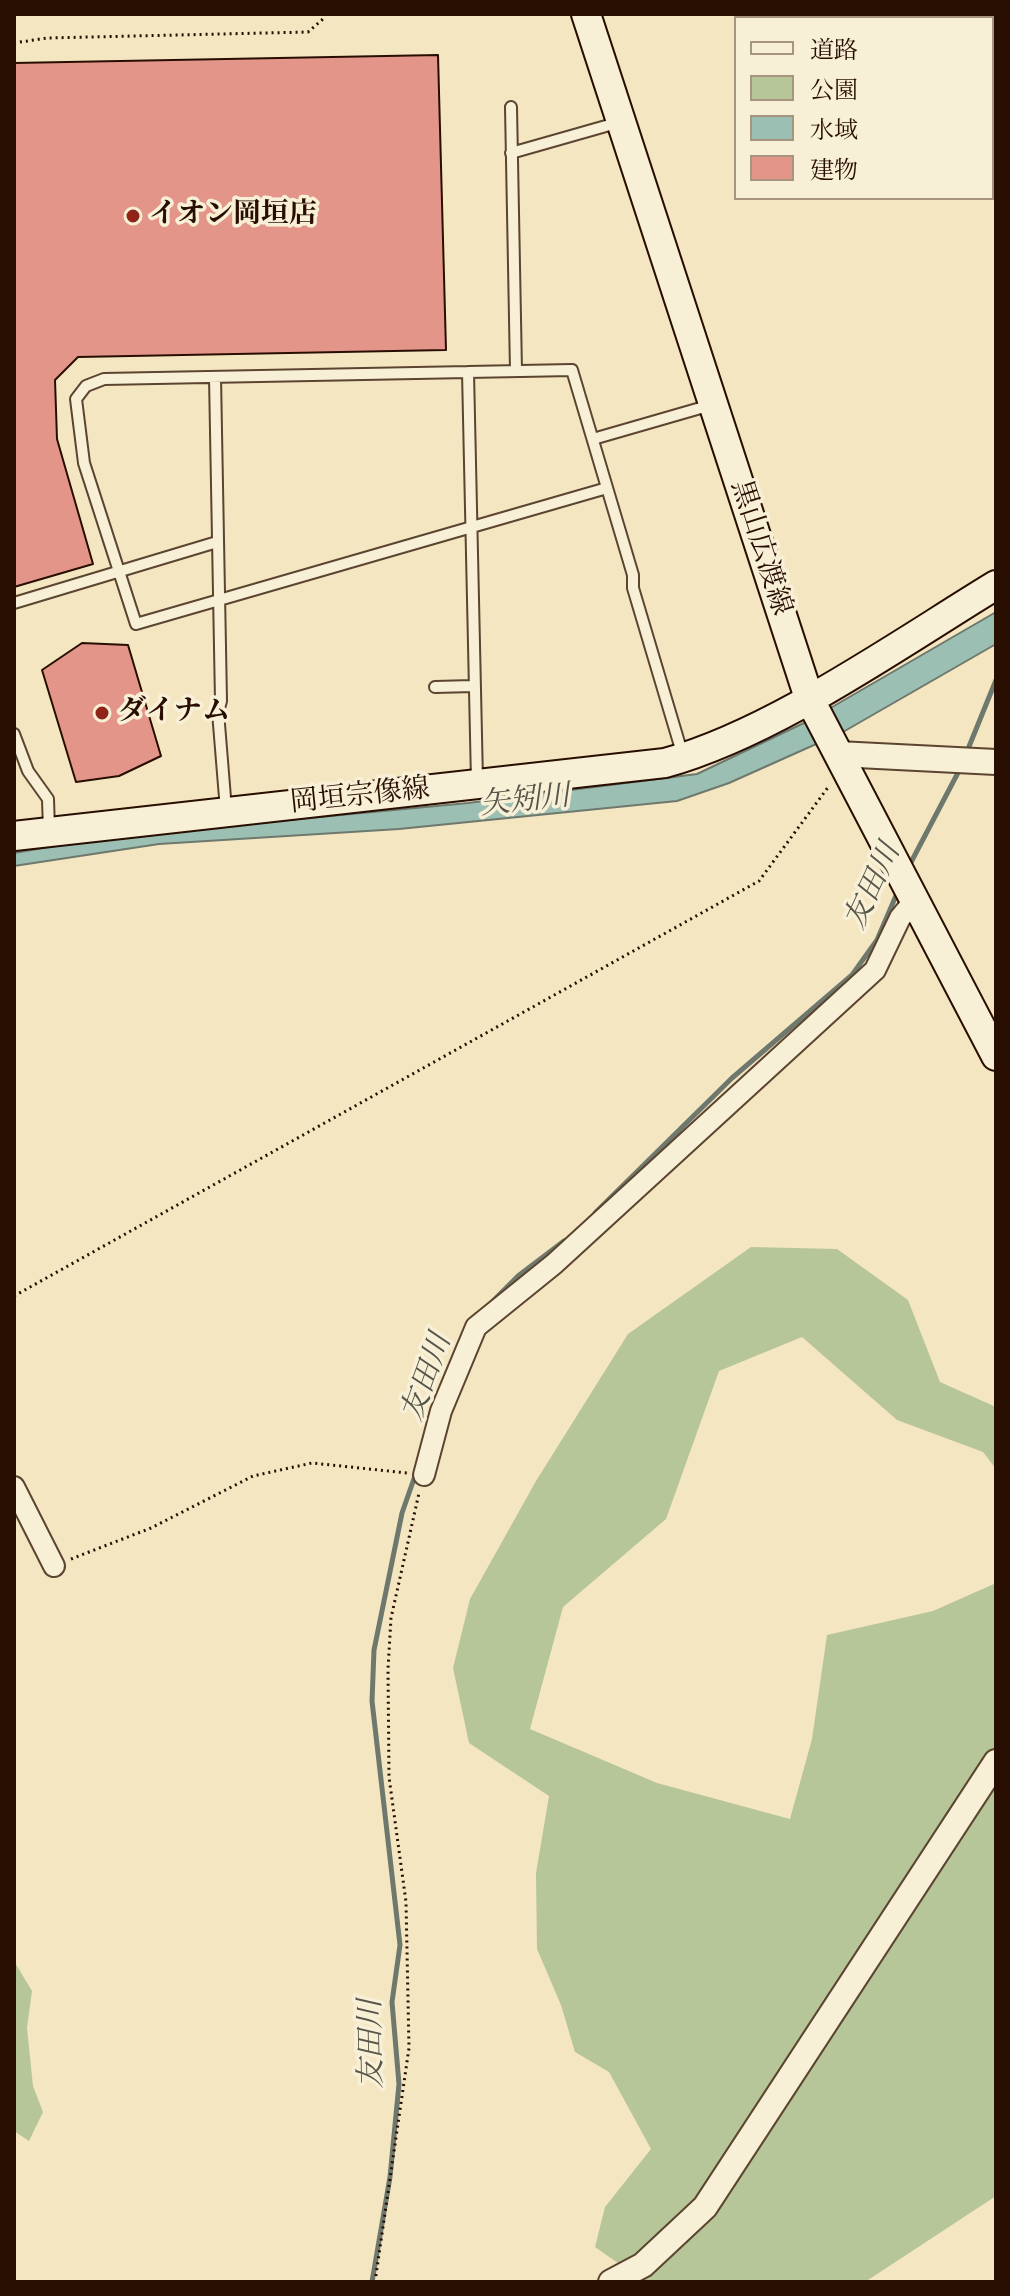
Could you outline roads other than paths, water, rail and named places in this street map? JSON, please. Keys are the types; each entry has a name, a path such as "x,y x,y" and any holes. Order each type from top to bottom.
{"main road":[{"name":"黒山広渡線","path":"586,14 809,698 996,1056"},
{"name":"岡垣宗像線","path":"14,836 574,775 684,758 809,698 996,585"}],"street":[{"path":"843,764 957,758 991,762"},
{"path":"424,1475 441,1411 476,1327 554,1264 875,970 900,918 915,900"},
{"path":"14,1487 54,1566"},
{"path":"611,2282 643,2265 705,2207 996,1762"}],"lane":[{"path":"511,107 516,371"},
{"path":"511,153 621,122"},
{"path":"607,488 136,624 116,573 84,463 76,399 95,380 572,370 593,439 607,488 684,758"},
{"path":"468,372 477,785"},
{"path":"215,377 221,701 218,712 226,812"},
{"path":"593,439 713,405"},
{"path":"14,603 217,542"},
{"path":"435,687 473,686"},
{"path":"14,734 28,771 48,799 49,830"}],"water":[{"name":"矢矧川","path":"996,612 996,644 843,732 729,783 677,801 399,829 159,844 14,866 14,853 108,837 468,803 697,774 808,721"}],"waterway":[{"name":"友田川","path":"966,754 996,680"},
{"name":"友田川","path":"908,868 961,767"},
{"name":"友田川","path":"595,1213 732,1078 852,975 877,940 898,891"},
{"name":"友田川","path":"487,1307 518,1276 564,1241"},
{"name":"友田川","path":"372,2282 390,2177 399,2084 392,2002 400,1945 372,1701 374,1650 402,1513 416,1473"}],"place":[{"name":"イオン岡垣店","path":"133,216"},
{"name":"ダイナム","path":"102,713"}]}
